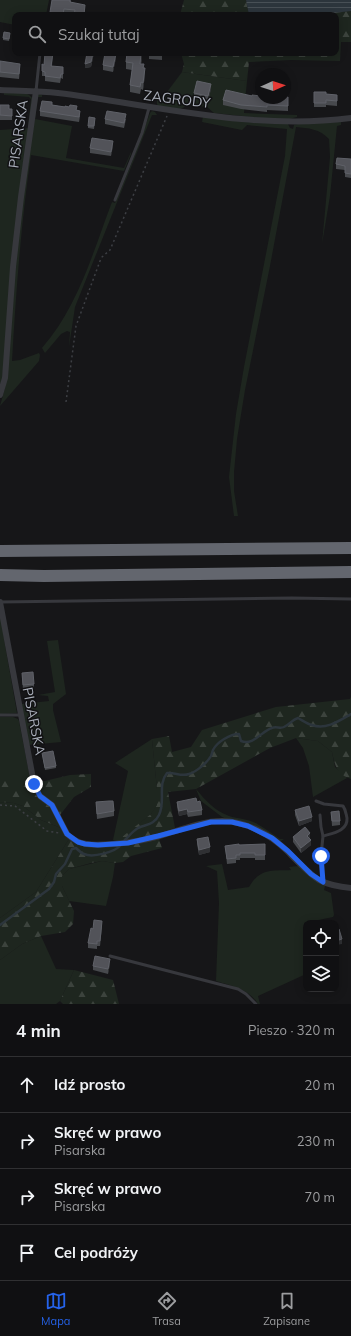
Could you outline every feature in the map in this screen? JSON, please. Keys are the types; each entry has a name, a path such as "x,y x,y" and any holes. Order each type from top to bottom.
{"highway":[{"path":"0,551 351,548"},
{"path":"0,575 44,576 351,572"}],"street":[{"name":"ZAGRODY","path":"0,90 58,93 149,108 273,121 325,121 351,118"},
{"name":"PISARSKA","path":"0,395 5,378 13,267 36,91"},
{"name":"PISARSKA","path":"0,602 20,715 36,789 40,796 52,805 67,834"},
{"path":"67,834 73,840 85,844 118,844 158,836 211,822 232,822 248,826 272,838 311,874 323,882 334,886 351,888"}],"lane":[{"path":"36,91 40,56"},
{"path":"115,200 142,133 149,108"},
{"path":"0,602 292,598 351,599"},
{"path":"0,715 20,715"},
{"path":"316,801 324,804 343,806 346,813 347,823 342,830 323,836"},
{"path":"320,815 323,836 321,856 323,882"},
{"path":"110,956 238,989 246,994 256,1004"}],"path":[{"path":"66,402 77,321 86,303 100,261 102,257 110,250 169,110"},
{"path":"0,806 15,806 47,831 67,834"}],"green space":[{"path":"0,0 49,0 47,12 12,12 12,24 0,22"},
{"path":"184,0 246,0 248,12 181,12"},
{"path":"351,11 351,42 341,42 340,61 291,60 249,62 247,81 182,72 184,64 182,56 339,56 339,12"},
{"path":"182,72 247,81 244,113 297,115 297,117 289,119 262,118 214,113 207,107 189,105 180,109 158,106 157,100 161,100"},
{"path":"4,93 25,93 33,100 2,380 0,386 0,130 28,128 31,99 29,97 4,95"},
{"path":"38,95 42,95 42,97 38,97 35,119 72,126 66,158 124,168 131,152 131,154 124,171 31,155 19,258 12,361 20,360 39,353 40,355 39,361 0,406 5,388 21,210"},
{"path":"152,111 157,115 152,115 75,307 69,347 70,332 67,331 61,334 45,353 42,348 55,332 75,297 112,202 115,203"},
{"path":"203,116 250,122 288,124 290,128 293,129 294,125 298,124 341,122 341,125 337,126 330,196 322,244 330,157 329,139 318,131 296,127 245,390 237,439 234,491 238,516 234,516 229,477 236,414 285,156 287,129 247,125 242,130 202,122"},
{"path":"1,615 17,713 0,714"},
{"path":"58,640 66,694 53,704 53,710 61,742 28,745 21,704 49,701 48,696 38,695 55,692 47,641"},
{"path":"351,697 351,779 339,772 335,765 332,752 318,741 296,738 270,748 196,789 168,792 175,828 157,834 122,842 122,837 151,814 157,805 157,789 152,739 169,736 172,752 191,747 202,730 276,707 350,699"},
{"path":"0,717 13,717 19,721 30,778 0,778"},
{"path":"296,738 318,741 332,752 335,767 347,778 313,797 309,766 303,748"},
{"path":"152,739 157,789 157,806 151,814 122,842 113,840 128,771 115,763"},
{"path":"91,774 91,787 74,797 60,815 43,797 36,783 70,775"},
{"path":"0,778 30,778 50,806 61,828 41,820 23,806 14,803 0,802"},
{"path":"196,789 219,811 229,816 256,823 280,839 284,839 279,841 222,817 201,801"},
{"path":"0,802 14,803 23,806 41,820 61,828 69,839 36,892 0,918"},
{"path":"69,839 110,847 136,844 159,839 162,848 131,856 123,862 115,863 102,861 69,869 62,876 62,886 74,911 73,924 65,932 41,936 22,944 0,960 0,918 36,892"},
{"path":"102,861 115,863 106,906 69,901 62,886 62,876 69,869"},
{"path":"222,864 228,890 249,887 258,876 267,872 291,870 289,867 298,866 325,886 324,890 331,893 333,917 318,920 303,920 303,975 258,996 260,1004 258,1004 245,991 216,981 219,903 217,871 206,866"},
{"path":"41,936 56,969 74,970 60,1001 56,1004 0,1004 0,960 22,944"},
{"path":"74,970 113,980 119,1004 63,1004 60,1001"}],"shaded area":[{"path":"246,0 351,0 351,11 339,12 248,12"}],"building":[{"path":"52,0 70,0 70,2 85,5 84,12 75,12 75,10 64,9 63,12 50,12"},
{"path":"4,32 10,33 9,39 3,38"},
{"path":"45,56 53,56 51,66 63,67 63,74 61,74 60,78 45,76 45,72 42,71 42,64 44,65"},
{"path":"86,56 92,56 91,62 85,64"},
{"path":"104,56 116,56 113,67 103,65"},
{"path":"127,56 141,56 140,64 144,64 143,68 145,68 143,83 141,82 140,87 130,85 133,63 126,62"},
{"path":"0,61 20,64 19,74 0,72"},
{"path":"197,81 211,84 208,96 194,93"},
{"path":"226,90 255,95 255,104 288,104 288,106 267,105 267,107 241,105 223,100"},
{"path":"314,92 326,92 326,94 337,95 337,101 326,100 326,103 314,103"},
{"path":"42,101 52,102 52,105 65,107 69,107 70,105 77,106 76,110 80,111 79,117 40,111"},
{"path":"0,105 9,105 9,109 12,109 12,116 0,115"},
{"path":"107,111 126,114 124,123 105,119"},
{"path":"89,117 95,118 94,126 88,126"},
{"path":"92,138 113,141 111,152 90,148"},
{"path":"337,158 351,159 351,174 345,173 345,166 336,164"},
{"path":"33,672 34,684 23,685 22,673"},
{"path":"53,751 56,766 45,768 42,753"},
{"path":"196,798 197,802 200,801 202,810 188,812 187,809 179,811 177,802"},
{"path":"113,801 114,811 97,814 96,802"},
{"path":"309,806 312,817 299,821 295,810"},
{"path":"339,811 340,821 332,821 331,812"},
{"path":"305,827 310,833 307,836 311,840 301,848 293,837"},
{"path":"208,837 210,847 199,850 197,839"},
{"path":"239,844 265,844 265,855 240,853 240,855 236,855 236,858 227,859 225,846"},
{"path":"94,920 102,921 100,941 97,941 97,944 88,943 91,928 93,929"},
{"path":"339,929 342,939 339,940"},
{"path":"95,956 110,959 108,969 93,966"}],"waterway":[{"path":"124,841 136,829 155,821 159,815 162,804 162,788 164,778 167,773 183,775 195,771 207,761 217,744 224,739 232,735 239,734 241,741 250,742 268,730 274,727 284,727 298,718 306,723 317,726 327,726 351,714"},
{"path":"0,925 49,889 54,882 56,874 65,864 72,849 76,848 83,854 98,855 114,850 121,845"}],"route":[{"path":"34,784 40,796 52,805 67,834 73,840 85,844 98,845 128,843 192,826 224,821 248,826 272,838 288,851 311,874 323,882 321,856"}]}
